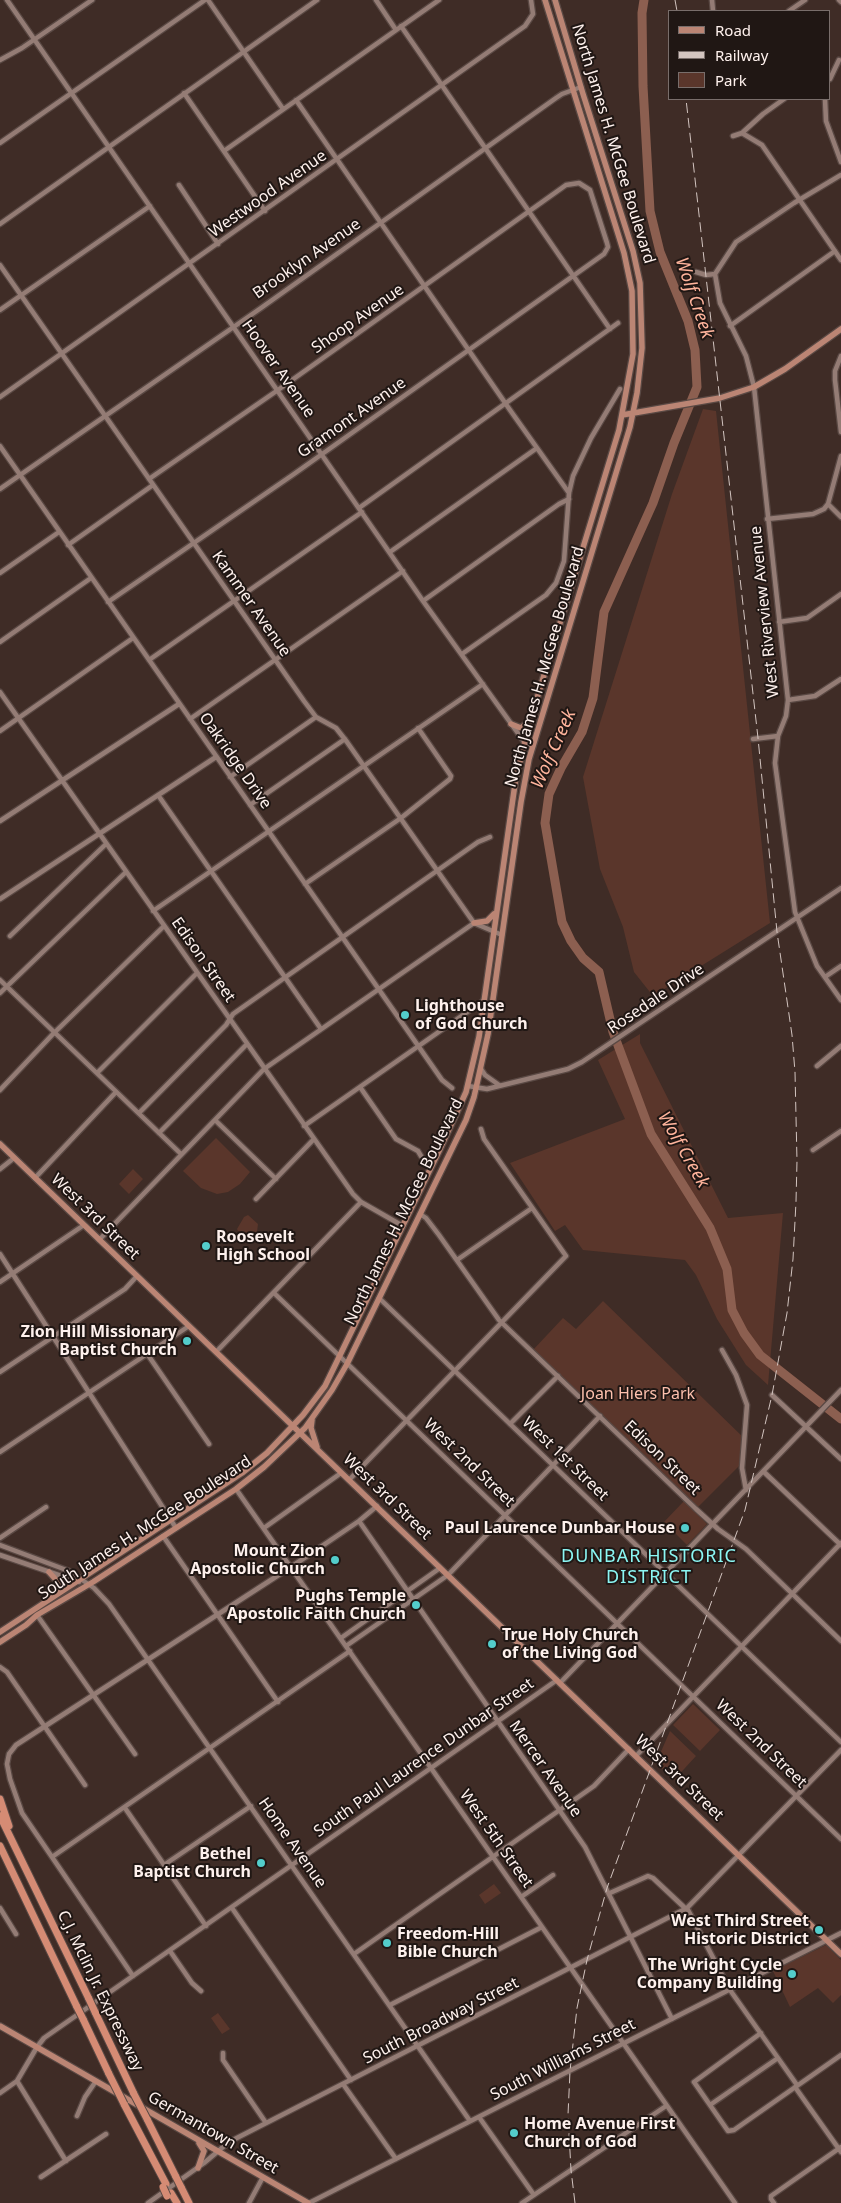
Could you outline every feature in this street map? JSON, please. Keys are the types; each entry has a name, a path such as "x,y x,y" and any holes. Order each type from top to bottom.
{"highway":[{"path":"0,1799 13,1840"},
{"name":"C.J. Mclin Jr. Expressway","path":"0,1816 134,2094 189,2203"},
{"name":"C.J. Mclin Jr. Expressway","path":"0,1846 170,2197"},
{"path":"170,2197 177,2203"}],"main road":[{"name":"North James H. McGee Boulevard","path":"293,1426 325,1386 453,1123 468,1086 479,1037 511,804 530,721 622,415 633,354 632,291 619,233 572,90 546,0"},
{"name":"North James H. McGee Boulevard","path":"300,1432 314,1416 347,1364 466,1120 478,1087 521,802 533,746 633,414 642,348 640,283 630,238 555,0"},
{"path":"622,415 720,398 754,387 784,369 841,329"},
{"path":"512,724 521,728 530,721"},
{"path":"474,923 487,921 496,912"},
{"name":"West 3rd Street","path":"0,1144 841,1954"},
{"path":"314,1416 311,1428 320,1452"},
{"name":"South James H. McGee Boulevard","path":"0,1632 252,1465 293,1426"},
{"name":"South James H. McGee Boulevard","path":"0,1642 26,1625 37,1615 236,1489 264,1467 300,1432"},
{"path":"49,1572 58,1582 59,1588 56,1594"},
{"name":"Germantown Street","path":"0,2026 308,2203"},
{"path":"196,2140 204,2151 198,2168"}],"street":[{"name":"Hoover Avenue","path":"7,0 360,510 525,743"},
{"path":"0,60 35,40 92,0"},
{"path":"0,143 206,0 283,109"},
{"path":"0,224 317,0"},
{"path":"376,0 442,86 610,329"},
{"path":"224,151 439,0"},
{"name":"Westwood Avenue","path":"0,397 529,23 533,14 531,0"},
{"path":"790,10 805,0"},
{"path":"831,77 840,59"},
{"name":"Brooklyn Avenue","path":"0,489 234,327 562,94 581,87"},
{"path":"184,94 265,211"},
{"path":"296,100 424,287 570,493"},
{"path":"733,136 742,133 783,100"},
{"path":"825,100 826,121 841,162"},
{"path":"742,133 762,146 841,260"},
{"path":"696,272 706,275 715,274 736,242 841,175"},
{"name":"Shoop Avenue","path":"149,479 278,390 566,185 582,184 592,194 607,243 607,250"},
{"path":"179,185 218,244"},
{"path":"0,310 150,206"},
{"name":"Gramont Avenue","path":"108,602 322,454 607,250"},
{"path":"730,326 835,251"},
{"name":"Kammer Avenue","path":"0,265 193,544 316,717 330,724 345,739 474,923 502,935"},
{"name":"West Riverview Avenue","path":"715,274 720,303 746,356 754,387 788,700 786,716 778,736 775,763 797,919 817,966 841,1000"},
{"path":"149,660 234,601 618,323"},
{"path":"841,356 835,371 841,432"},
{"path":"462,654 546,595 556,583 564,561 569,499 573,476 582,456 620,389"},
{"name":"Oakridge Drive","path":"0,446 418,1046 442,1080 452,1088"},
{"path":"390,552 537,448"},
{"path":"767,519 816,513 828,504 841,456"},
{"path":"68,545 153,486"},
{"path":"424,601 569,499"},
{"path":"828,504 841,517"},
{"path":"0,573 59,532"},
{"path":"190,719 403,571"},
{"path":"0,642 91,578"},
{"path":"779,622 805,619 841,594"},
{"path":"0,731 133,638"},
{"path":"788,700 819,695 841,679"},
{"path":"153,911 483,684"},
{"name":"Edison Street","path":"0,692 353,1194 361,1202 403,1226"},
{"path":"0,822 179,704"},
{"path":"230,777 316,717"},
{"path":"305,884 401,818 451,778 418,728"},
{"path":"752,739 778,736"},
{"path":"250,805 345,739"},
{"path":"525,743 533,746"},
{"path":"0,899 216,756"},
{"path":"158,795 321,1029"},
{"path":"139,1113 230,1020 233,1014 437,870 478,842 490,837"},
{"path":"10,936 106,844"},
{"path":"0,993 126,872"},
{"name":"Rosedale Drive","path":"468,1086 487,1088 568,1069 596,1054 841,888"},
{"path":"99,1240 264,1069 474,923"},
{"path":"0,1090 55,1032 164,926"},
{"path":"825,977 841,966"},
{"path":"97,1073 197,973"},
{"path":"0,980 181,1154"},
{"path":"304,1126 483,1001"},
{"path":"159,1133 247,1044"},
{"path":"817,1066 841,1046"},
{"path":"481,1069 492,1082 501,1085"},
{"path":"360,1087 396,1139 418,1151 421,1156"},
{"path":"35,1178 116,1092"},
{"path":"215,1120 276,1179"},
{"path":"349,1480 566,1256 484,1139 481,1129"},
{"path":"813,1150 841,1131"},
{"path":"256,1199 314,1139"},
{"path":"0,1169 14,1158"},
{"path":"216,1352 361,1202"},
{"path":"457,1260 532,1208"},
{"name":"Edison Street","path":"420,1214 426,1218 502,1322 713,1525 746,1549 841,1641"},
{"path":"0,1282 84,1225"},
{"path":"0,1254 176,1528"},
{"path":"0,1372 125,1288 137,1276"},
{"name":"West 2nd Street","path":"274,1292 841,1839"},
{"name":"West 1st Street","path":"379,1298 841,1742"},
{"path":"0,1444 2,1451 189,1326"},
{"path":"722,1350 743,1390 748,1404 742,1468 746,1490"},
{"path":"148,1355 209,1444"},
{"path":"510,1424 558,1376"},
{"name":"South Paul Laurence Dunbar Street","path":"0,2093 17,2081 44,2038 558,1681 666,1574 841,1390"},
{"path":"772,1395 841,1459"},
{"path":"346,1646 448,1575 600,1416"},
{"path":"636,1756 841,1544 764,1472"},
{"path":"264,1528 341,1473"},
{"name":"West 5th Street","path":"236,1489 570,1969 736,2203"},
{"path":"133,1976 30,1826 17,1803 7,1764 9,1754 16,1745 291,1567 359,1521 376,1506"},
{"path":"0,1538 46,1507"},
{"name":"Mercer Avenue","path":"359,1521 585,1847 672,2018"},
{"path":"163,1536 278,1702"},
{"path":"0,1545 69,1571 78,1580"},
{"path":"0,1555 88,1584"},
{"path":"340,1638 440,1568"},
{"name":"Home Avenue","path":"88,1584 109,1604 470,2122"},
{"path":"37,1615 134,1754"},
{"path":"52,1857 350,1652"},
{"path":"0,1667 7,1672 85,1786"},
{"path":"354,1954 594,1786 629,1749"},
{"name":"South Broadway Street","path":"148,2203 198,2168 225,2144 687,1909 841,1750"},
{"path":"164,1865 251,1806"},
{"path":"125,1808 206,1926"},
{"path":"521,1897 553,1875"},
{"path":"610,1893 648,1876 653,1878 687,1909 730,1990 840,2149 771,2196 772,2201"},
{"path":"0,1908 16,1934"},
{"path":"232,1908 351,2080"},
{"path":"390,2005 542,1927"},
{"name":"South Williams Street","path":"308,2203 841,1933"},
{"path":"170,1951 192,1983 201,1992"},
{"path":"761,2033 696,2080 695,2084 726,2129 732,2131 841,2055"},
{"path":"223,2053 223,2060 266,2123"},
{"path":"710,2106 778,2058"},
{"path":"17,2081 66,2161"},
{"path":"77,2116 85,2098 96,2081"},
{"path":"343,2084 396,2159"},
{"path":"522,2203 666,2106"},
{"path":"479,2117 534,2195"},
{"path":"41,2177 106,2134"},
{"path":"249,2203 263,2177"}],"green space":[{"path":"703,409 716,411 770,923 653,996 634,972 623,927 600,869 583,777 672,494"},
{"path":"640,1034 640,1043 728,1218 783,1213 768,1385 746,1365 717,1319 696,1275 685,1260 583,1250 565,1225 555,1231 510,1163 625,1119 598,1060"},
{"path":"216,1138 250,1172 240,1184 228,1192 217,1194 201,1188 183,1171"},
{"path":"133,1169 143,1179 129,1194 119,1184"},
{"path":"248,1215 258,1224 257,1232 250,1237 237,1229 244,1217"},
{"name":"Joan Hiers Park","path":"603,1301 746,1440 743,1462 696,1509 532,1351 563,1318 576,1329"},
{"path":"684,1501 707,1524 687,1545 664,1522"},
{"path":"693,1704 720,1730 700,1751 673,1725"},
{"path":"670,1731 696,1756 674,1780 656,1763"},
{"path":"494,1884 501,1893 485,1904 479,1895"},
{"path":"826,1945 841,1960 841,1995 833,2003 818,1988 790,2007 773,1971"},
{"path":"218,2013 230,2029 222,2034 211,2018"}],"waterway":[{"name":"Wolf Creek","path":"644,0 642,13 643,86 650,211 660,252 688,321 695,350 697,387 674,443 653,503 604,612 593,698 582,732 561,768 549,794 545,823 562,922 571,941 583,958 599,972 613,1032 651,1134 710,1228 727,1269 732,1310 744,1333 760,1355 841,1419"}],"railway":[{"path":"675,0 677,10"},
{"path":"575,2203 568,2115 570,2071 577,2008 587,1960 607,1888 745,1510 772,1395 787,1313 793,1259 797,1161 795,1072 792,1035 777,932 758,738 686,100"}],"place":[{"name":"Lighthouse of God Church","path":"405,1015"},
{"name":"Roosevelt High School","path":"206,1246"},
{"name":"Zion Hill Missionary Baptist Church","path":"187,1341"},
{"name":"Paul Laurence Dunbar House","path":"685,1528"},
{"name":"Mount Zion Apostolic Church","path":"335,1560"},
{"name":"Pughs Temple Apostolic Faith Church","path":"416,1605"},
{"name":"True Holy Church of the Living God","path":"492,1644"},
{"name":"Bethel Baptist Church","path":"261,1863"},
{"name":"West Third Street Historic District","path":"819,1930"},
{"name":"Freedom-Hill Bible Church","path":"387,1943"},
{"name":"The Wright Cycle Company Building","path":"792,1974"},
{"name":"Home Avenue First Church of God","path":"514,2133"}],"district":[{"name":"DUNBAR HISTORIC DISTRICT","path":"649,1567"}]}
